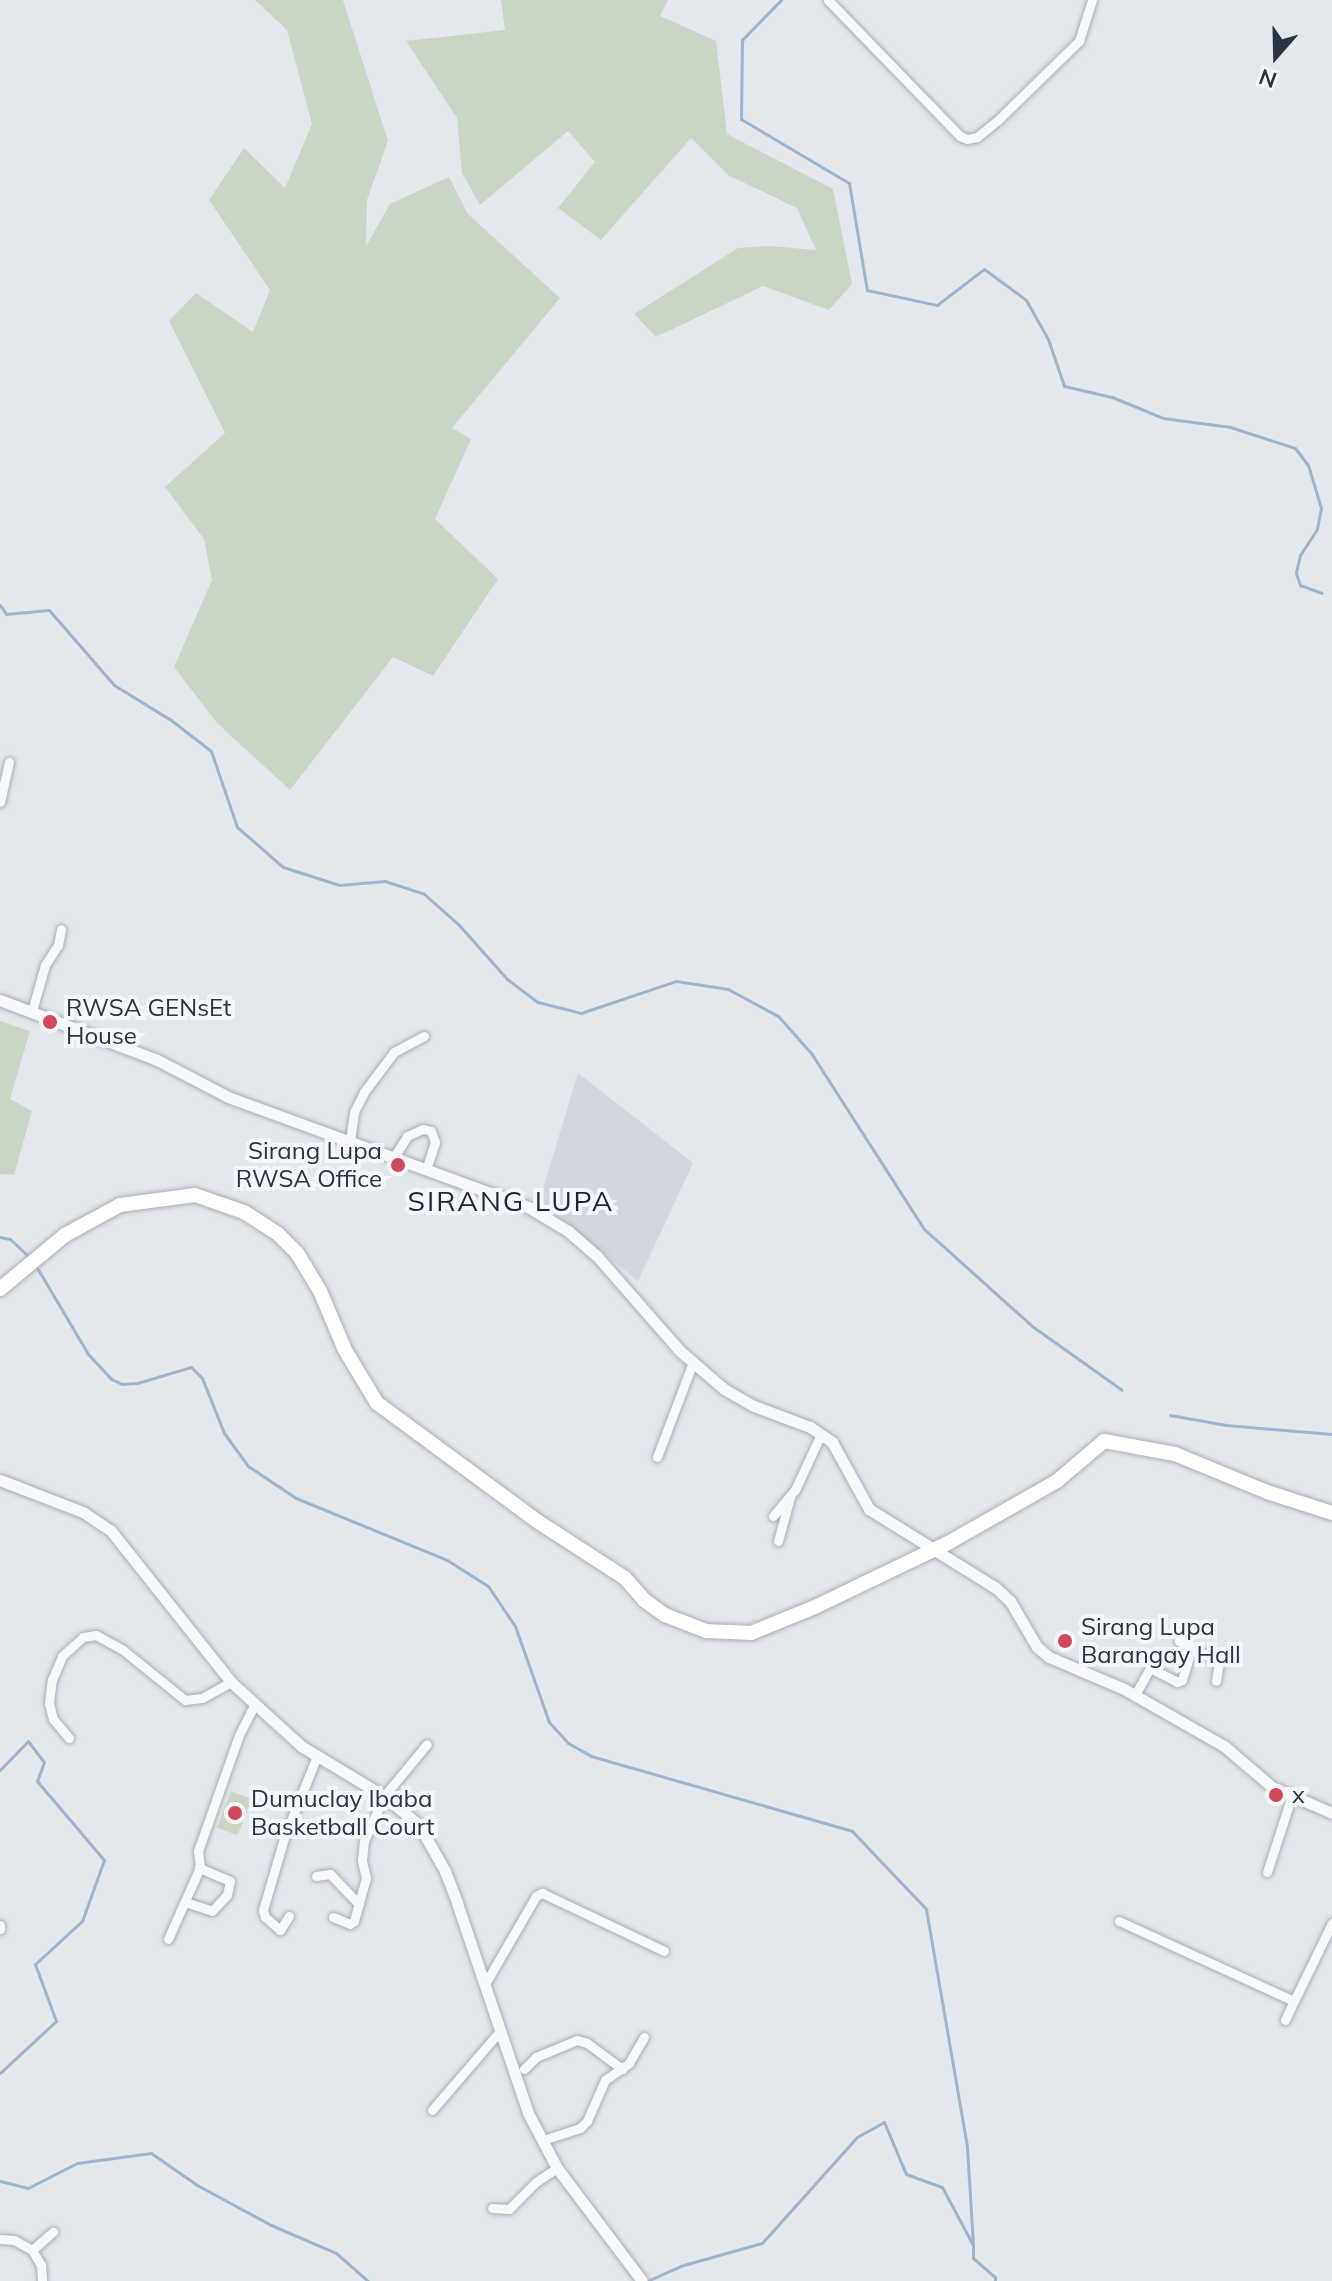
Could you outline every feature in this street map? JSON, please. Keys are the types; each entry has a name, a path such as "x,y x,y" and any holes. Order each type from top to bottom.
{"main road":[{"path":"2,1288 65,1235 120,1205 195,1195 244,1212 278,1234 297,1253 320,1291 345,1350 377,1403 537,1521 625,1578 644,1600 665,1615 685,1625 729,1634 751,1633 779,1624 935,1550 1057,1481 1104,1441 1175,1454 1267,1492 1332,1513"}],"street":[{"path":"828,0 960,136 971,139 998,120 1079,41 1092,0"},
{"path":"0,802 9,762"},
{"path":"32,1011 45,965 55,951 61,929"},
{"path":"0,1000 157,1060 228,1097 528,1207 568,1231 596,1255 693,1362 739,1399 821,1434 839,1451 869,1509 1010,1601 1032,1640 1049,1657 1135,1695 1224,1746 1272,1787 1291,1798 1332,1813"},
{"path":"350,1141 354,1112 364,1092 394,1052 424,1036"},
{"path":"394,1157 407,1136 423,1129 431,1131 435,1142 426,1170"},
{"path":"657,1457 693,1362"},
{"path":"778,1541 790,1497 821,1434"},
{"path":"0,1480 83,1512 111,1531 231,1682 317,1756 384,1796 419,1825 445,1871 528,2113 557,2168 642,2281"},
{"path":"773,1516 790,1497"},
{"path":"69,1738 53,1719 49,1703 52,1680 62,1656 83,1637 96,1635 123,1650 185,1700 202,1698 231,1682"},
{"path":"1179,1641 1219,1662 1216,1681"},
{"path":"1135,1695 1150,1668 1179,1682 1192,1648"},
{"path":"168,1939 199,1868 198,1851 239,1735 255,1704"},
{"path":"333,1917 352,1923 366,1878 363,1845 384,1796 427,1744"},
{"path":"289,1916 280,1930 265,1917 263,1910 284,1838 317,1756"},
{"path":"1267,1872 1291,1798"},
{"path":"185,1902 212,1911 227,1895 230,1881 199,1868"},
{"path":"316,1876 330,1874 358,1903"},
{"path":"485,1984 536,1896 542,1893 664,1951"},
{"path":"1119,1921 1294,2001"},
{"path":"1285,2020 1332,1923"},
{"path":"432,2110 500,2031"},
{"path":"543,2140 580,2128 587,2121 605,2080 622,2069 644,2037"},
{"path":"524,2069 536,2057 577,2040 587,2043 622,2069"},
{"path":"492,2208 509,2209 536,2182 557,2168"},
{"path":"32,2250 53,2232"},
{"path":"0,2239 14,2240 32,2250 41,2265 42,2281"}],"shaded area":[{"path":"578,1073 693,1163 638,1281 539,1202"}],"green space":[{"path":"255,0 343,0 388,141 367,200 366,246 390,204 449,177 468,214 560,298 452,428 471,439 435,519 498,579 433,676 393,657 290,790 217,723 174,667 212,580 204,539 165,487 225,433 169,321 196,293 253,332 270,290 209,200 244,148 285,188 312,124 287,30"},
{"path":"501,0 668,0 660,16 716,41 727,134 833,189 852,284 829,310 763,286 656,337 634,314 738,248 769,246 816,250 797,208 728,175 691,138 601,240 558,208 595,162 568,131 480,205 462,173 457,118 406,41 505,30"},
{"path":"0,1021 30,1031 10,1099 32,1111 14,1175 0,1174"},
{"name":"Dumuclay Ibaba Basketball Court","path":"231,1791 252,1799 238,1835 217,1827"}],"waterway":[{"path":"781,0 742,40 741,119 849,183 867,290 937,305 984,269 1026,300 1048,339 1064,386 1112,397 1163,418 1230,427 1295,448 1308,465 1321,508 1317,529 1300,555 1296,573 1300,585 1322,593"},
{"path":"0,605 6,614 49,610 114,685 171,720 211,751 237,827 283,867 339,885 385,881 423,893 459,925 507,979 538,1002 581,1013 676,981 728,989 778,1016 811,1053 924,1229 1032,1326 1122,1390"},
{"path":"0,1237 10,1239 29,1257"},
{"path":"36,1266 88,1354 111,1379 122,1384 137,1383 191,1367 202,1378 224,1433 248,1466 296,1498 447,1560 488,1586 515,1626 549,1722 568,1743 591,1756 852,1831 926,1909 967,2147 973,2245"},
{"path":"1170,1415 1226,1425 1332,1434"},
{"path":"0,1770 28,1741 44,1762 37,1781 104,1860 82,1921 35,1964 56,2021 0,2073"},
{"path":"647,2281 680,2266 762,2243 857,2137 884,2122 906,2174 942,2187 973,2245 973,2258 995,2277 995,2281"},
{"path":"0,2181 28,2188 77,2163 151,2153 197,2185 271,2225 336,2253 368,2281"}],"place":[{"name":"RWSA GENsEt House","path":"50,1022"},
{"name":"Sirang Lupa RWSA Office","path":"398,1165"},
{"name":"Sirang Lupa Barangay Hall","path":"1065,1641"},
{"name":"x","path":"1276,1795"},
{"name":"Dumuclay Ibaba Basketball Court","path":"235,1813"}],"district":[{"name":"SIRANG LUPA","path":"511,1201"}]}
